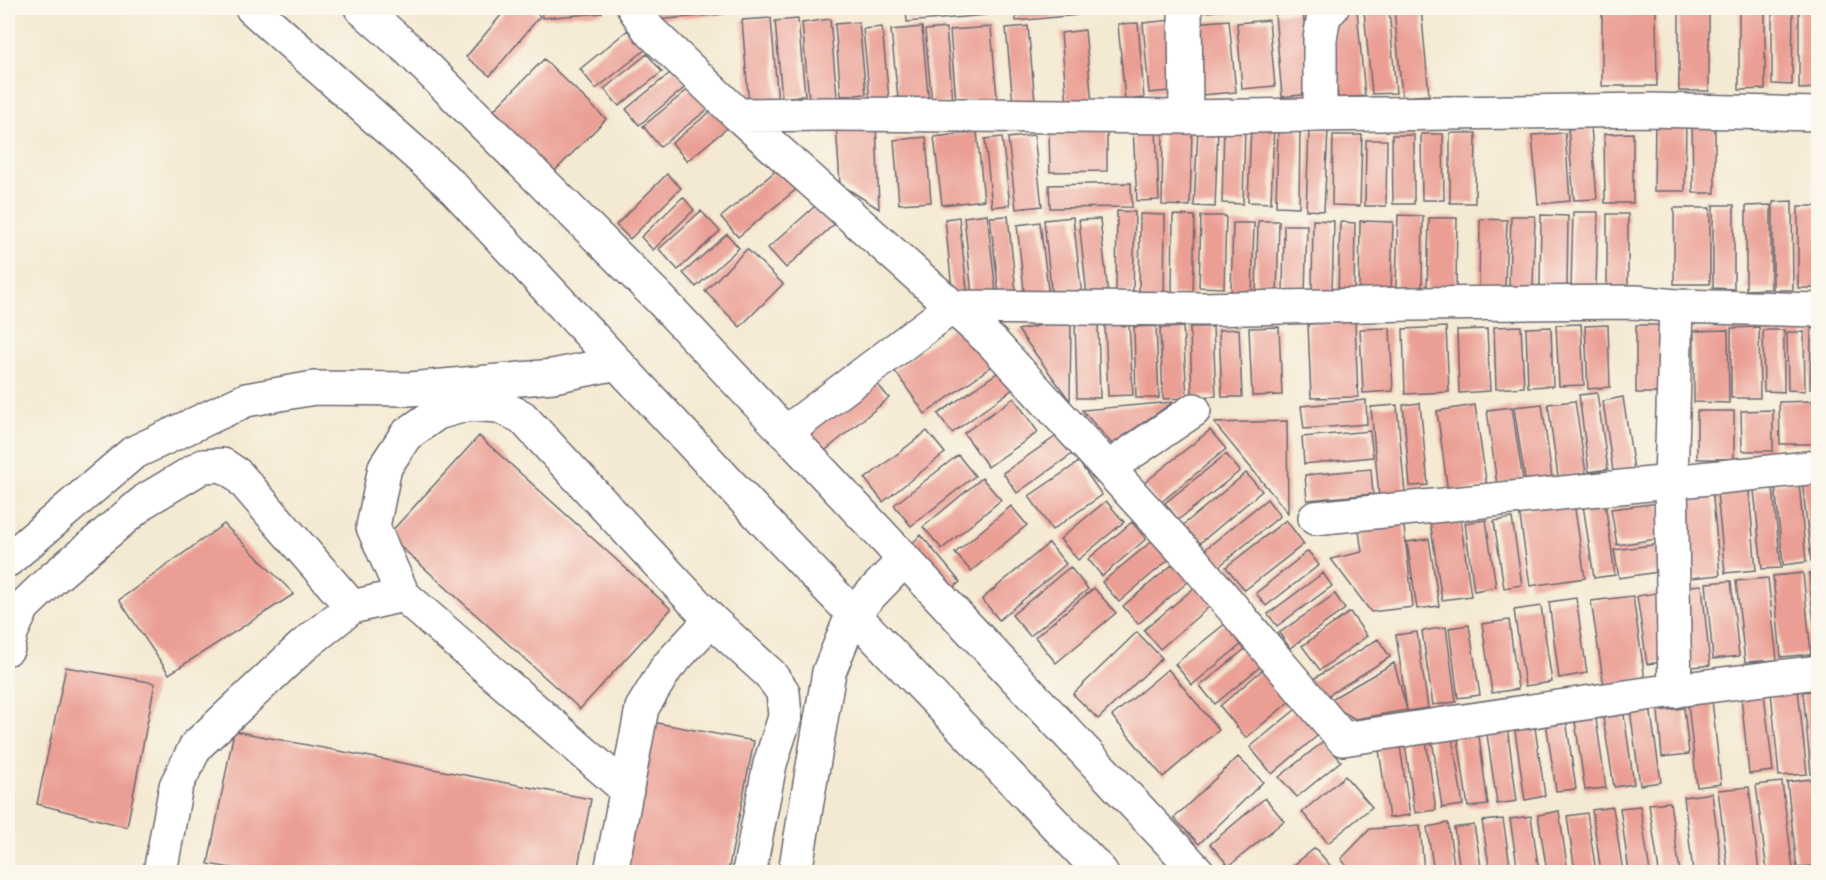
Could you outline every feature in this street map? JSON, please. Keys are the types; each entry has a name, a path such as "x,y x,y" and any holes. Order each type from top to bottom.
{"street":[{"path":"252,8 450,184 1101,873"},
{"path":"361,8 408,49 651,290 1198,873"},
{"path":"634,8 649,30 738,115 992,342 1193,561 1343,739 1818,672"},
{"path":"1185,8 1186,117"},
{"path":"1320,115 1320,39 1324,15 1332,8"},
{"path":"738,115 1186,117 1649,110 1818,114"},
{"path":"785,433 952,307 1203,309 1636,302 1676,306 1818,310"},
{"path":"1675,691 1671,482 1676,306"},
{"path":"8,560 133,453 246,400 314,388 410,389 553,376 617,363"},
{"path":"627,790 403,595 373,527 385,467 406,435 437,413 469,404 499,406 522,417 711,620 770,674 783,692 785,717 770,764 749,873"},
{"path":"1108,468 1194,410"},
{"path":"8,648 11,633 23,608 51,580 146,500 203,466 223,465 238,475 352,607"},
{"path":"1315,518 1818,466"},
{"path":"795,873 829,672 853,613 904,560"},
{"path":"160,873 176,786 196,746 303,646 352,607 403,595"},
{"path":"611,873 642,708 667,668 711,620"}],"building":[{"path":"507,8 530,8 540,16 490,76 466,57"},
{"path":"541,8 602,8 602,13 542,18"},
{"path":"653,8 722,8 723,14 654,20"},
{"path":"906,8 985,8 986,15 907,22"},
{"path":"1015,8 1077,8 1077,15 1016,21"},
{"path":"1093,8 1133,8 1133,9 1094,13"},
{"path":"1196,8 1237,8 1237,9 1196,13"},
{"path":"1394,8 1421,8 1429,95 1402,97"},
{"path":"1602,8 1656,8 1657,86 1602,86"},
{"path":"1679,8 1709,8 1709,91 1679,91"},
{"path":"1799,8 1818,8 1818,88 1799,89"},
{"path":"1389,9 1396,93 1372,94 1364,11"},
{"path":"1357,10 1365,96 1338,98 1331,13"},
{"path":"1303,11 1310,94 1282,97 1275,14"},
{"path":"1793,11 1792,85 1772,84 1772,12"},
{"path":"1739,12 1765,12 1765,89 1739,90"},
{"path":"771,18 778,103 749,106 742,20"},
{"path":"798,19 805,95 782,98 775,21"},
{"path":"830,19 837,97 809,99 802,23"},
{"path":"1172,20 1178,90 1149,93 1143,23"},
{"path":"1229,20 1236,92 1201,95 1194,23"},
{"path":"1269,20 1275,86 1242,89 1237,23"},
{"path":"859,22 866,94 841,96 835,24"},
{"path":"1138,23 1144,98 1125,100 1118,24"},
{"path":"1028,26 1035,102 1013,104 1006,28"},
{"path":"882,27 889,99 870,101 863,29"},
{"path":"922,27 929,105 899,108 891,30"},
{"path":"991,27 997,98 956,101 950,30"},
{"path":"946,28 953,102 932,104 925,30"},
{"path":"628,30 645,50 596,89 580,69"},
{"path":"1085,30 1092,103 1067,105 1061,33"},
{"path":"647,54 662,72 619,106 604,89"},
{"path":"544,59 606,119 546,180 484,120"},
{"path":"675,69 688,85 639,125 626,109"},
{"path":"690,88 708,109 660,147 643,126"},
{"path":"716,107 731,125 687,161 672,143"},
{"path":"1692,115 1715,115 1715,193 1693,193"},
{"path":"1655,119 1686,119 1685,191 1654,191"},
{"path":"876,122 879,209 840,184 836,124"},
{"path":"1251,124 1274,124 1271,203 1248,202"},
{"path":"1224,125 1245,126 1243,204 1222,203"},
{"path":"1591,127 1597,199 1574,200 1568,129"},
{"path":"1198,128 1218,129 1215,207 1194,206"},
{"path":"1133,129 1156,129 1159,200 1137,201"},
{"path":"1278,129 1300,129 1299,207 1276,206"},
{"path":"1107,130 1107,171 1050,172 1049,131"},
{"path":"1163,130 1192,130 1190,206 1162,205"},
{"path":"1309,130 1328,130 1324,211 1306,210"},
{"path":"977,132 984,200 942,205 934,137"},
{"path":"1450,133 1476,133 1475,203 1450,203"},
{"path":"1565,133 1570,201 1538,204 1532,135"},
{"path":"1633,133 1633,203 1605,203 1604,134"},
{"path":"1421,134 1443,134 1444,200 1422,200"},
{"path":"1034,135 1042,206 1016,209 1008,138"},
{"path":"1333,135 1362,135 1360,206 1332,205"},
{"path":"1392,135 1414,135 1414,204 1393,204"},
{"path":"926,137 931,202 899,204 894,140"},
{"path":"1002,137 1010,205 992,207 985,139"},
{"path":"1366,140 1387,140 1386,206 1365,206"},
{"path":"786,162 804,183 738,237 721,217"},
{"path":"667,174 681,188 630,239 616,225"},
{"path":"1131,183 1132,207 1050,208 1049,185"},
{"path":"683,197 694,210 653,250 641,237"},
{"path":"823,199 841,218 786,268 768,248"},
{"path":"1792,201 1793,290 1773,290 1773,202"},
{"path":"1713,205 1734,205 1734,289 1713,288"},
{"path":"1771,205 1771,289 1746,290 1746,206"},
{"path":"1798,206 1818,206 1818,288 1798,288"},
{"path":"1674,208 1710,208 1710,284 1674,284"},
{"path":"701,211 720,231 678,270 659,249"},
{"path":"1117,211 1135,212 1133,293 1116,292"},
{"path":"1573,212 1598,212 1596,289 1571,288"},
{"path":"987,214 996,292 972,295 964,217"},
{"path":"1140,214 1165,215 1164,301 1139,300"},
{"path":"1607,214 1628,214 1628,286 1607,285"},
{"path":"1173,215 1195,216 1193,295 1172,295"},
{"path":"1398,215 1423,216 1422,291 1396,290"},
{"path":"1541,215 1568,216 1567,287 1540,286"},
{"path":"1008,216 1016,291 999,293 990,217"},
{"path":"1201,216 1226,216 1224,288 1199,287"},
{"path":"1511,216 1535,216 1533,286 1509,286"},
{"path":"959,217 968,298 953,300 945,219"},
{"path":"1073,217 1082,296 1052,299 1044,220"},
{"path":"1429,218 1457,218 1456,290 1427,290"},
{"path":"1100,219 1108,294 1087,297 1079,220"},
{"path":"1480,219 1507,220 1505,289 1479,289"},
{"path":"1313,220 1334,221 1332,293 1312,293"},
{"path":"1258,221 1279,221 1277,297 1256,297"},
{"path":"1360,221 1393,222 1391,291 1359,291"},
{"path":"1040,222 1049,297 1025,300 1017,225"},
{"path":"1340,222 1355,223 1354,295 1338,295"},
{"path":"1233,223 1254,223 1252,295 1231,294"},
{"path":"1284,225 1307,225 1305,294 1283,293"},
{"path":"727,234 739,248 696,287 683,273"},
{"path":"747,249 783,284 740,327 705,291"},
{"path":"1071,319 1070,401 1018,330"},
{"path":"1075,321 1098,321 1100,398 1077,398"},
{"path":"961,322 992,366 925,414 894,370"},
{"path":"1355,322 1358,397 1311,398 1308,324"},
{"path":"1129,324 1133,395 1108,396 1105,325"},
{"path":"1581,324 1584,385 1559,386 1556,325"},
{"path":"1608,325 1610,387 1588,389 1585,326"},
{"path":"1636,325 1666,325 1667,393 1636,393"},
{"path":"1156,326 1159,398 1136,398 1134,327"},
{"path":"1521,326 1524,387 1496,389 1494,327"},
{"path":"1183,327 1187,398 1163,399 1160,328"},
{"path":"1190,327 1213,327 1216,396 1192,397"},
{"path":"1279,327 1282,395 1252,396 1249,328"},
{"path":"1446,327 1449,392 1405,394 1403,329"},
{"path":"1551,327 1553,386 1528,387 1526,328"},
{"path":"1759,327 1760,398 1731,398 1731,328"},
{"path":"1390,328 1393,391 1363,393 1360,329"},
{"path":"1818,328 1818,389 1810,389 1811,329"},
{"path":"1239,329 1242,397 1222,397 1219,330"},
{"path":"1487,329 1490,391 1459,393 1457,330"},
{"path":"1728,330 1729,403 1694,402 1694,331"},
{"path":"1763,330 1784,330 1784,392 1764,391"},
{"path":"1787,332 1804,332 1805,391 1788,390"},
{"path":"1000,371 1013,389 952,433 938,414"},
{"path":"871,376 889,398 821,454 804,433"},
{"path":"1597,393 1608,469 1589,472 1579,395"},
{"path":"1623,397 1635,476 1614,478 1603,401"},
{"path":"1014,398 1038,432 988,467 964,433"},
{"path":"1366,400 1367,424 1304,429 1301,406"},
{"path":"1575,401 1586,473 1558,477 1548,404"},
{"path":"1815,401 1815,444 1780,444 1779,402"},
{"path":"1173,402 1112,444 1082,410"},
{"path":"1420,403 1428,485 1410,486 1403,405"},
{"path":"1542,404 1552,477 1525,480 1514,407"},
{"path":"1397,405 1405,494 1379,497 1371,407"},
{"path":"1475,405 1487,487 1448,493 1437,411"},
{"path":"1512,407 1523,481 1497,485 1487,410"},
{"path":"1773,410 1773,451 1742,451 1741,411"},
{"path":"1697,411 1734,411 1734,459 1697,459"},
{"path":"1287,421 1288,513 1214,423"},
{"path":"1210,430 1226,449 1159,504 1143,484"},
{"path":"927,431 945,453 883,502 865,479"},
{"path":"1370,431 1373,457 1304,464 1302,437"},
{"path":"1058,435 1072,454 1017,493 1003,473"},
{"path":"479,436 671,609 580,709 388,535"},
{"path":"1226,454 1240,471 1178,520 1165,503"},
{"path":"958,455 975,476 911,526 894,505"},
{"path":"1079,462 1102,495 1052,530 1029,496"},
{"path":"1371,469 1373,494 1307,500 1305,475"},
{"path":"1246,473 1262,491 1199,544 1183,525"},
{"path":"982,478 1001,500 942,549 923,527"},
{"path":"1818,478 1818,560 1811,561 1802,480"},
{"path":"1799,481 1806,562 1783,565 1775,484"},
{"path":"1712,488 1720,575 1681,579 1672,493"},
{"path":"1773,488 1781,568 1762,569 1754,490"},
{"path":"1749,491 1756,570 1725,573 1717,493"},
{"path":"1267,499 1280,516 1217,568 1203,551"},
{"path":"1106,501 1124,522 1078,560 1060,539"},
{"path":"1574,502 1585,578 1530,586 1519,510"},
{"path":"1605,502 1615,575 1594,578 1583,505"},
{"path":"1659,503 1664,538 1617,545 1611,509"},
{"path":"1011,506 1027,525 971,571 955,553"},
{"path":"1460,517 1471,596 1442,600 1430,521"},
{"path":"1403,518 1413,607 1371,612 1331,559 1362,552 1358,524"},
{"path":"1512,518 1522,585 1504,588 1494,521"},
{"path":"1286,520 1304,544 1245,590 1226,567"},
{"path":"1486,520 1496,587 1474,591 1465,523"},
{"path":"1132,522 1146,539 1102,576 1088,559"},
{"path":"224,524 294,594 169,674 119,600"},
{"path":"921,535 960,582 947,593 908,547"},
{"path":"1157,537 1173,556 1119,602 1102,582"},
{"path":"1429,539 1439,606 1417,609 1407,542"},
{"path":"1049,543 1066,564 999,620 982,599"},
{"path":"1660,544 1664,571 1619,578 1614,550"},
{"path":"1308,551 1319,565 1266,606 1256,593"},
{"path":"1179,559 1194,577 1138,624 1123,606"},
{"path":"1070,567 1088,589 1030,636 1012,615"},
{"path":"1323,573 1332,586 1277,626 1268,614"},
{"path":"1803,573 1811,654 1781,657 1773,576"},
{"path":"1818,573 1818,657 1817,657 1809,574"},
{"path":"1768,578 1777,660 1745,662 1736,581"},
{"path":"1731,581 1739,656 1713,659 1706,583"},
{"path":"1201,582 1216,601 1160,649 1144,630"},
{"path":"1702,585 1710,665 1684,668 1676,587"},
{"path":"1094,588 1116,613 1056,663 1035,637"},
{"path":"1662,592 1671,661 1647,664 1637,596"},
{"path":"1335,594 1345,609 1290,648 1279,633"},
{"path":"1633,596 1645,680 1604,686 1591,601"},
{"path":"1576,598 1587,673 1559,678 1549,602"},
{"path":"1541,606 1552,682 1525,686 1514,610"},
{"path":"1350,612 1367,636 1320,670 1302,646"},
{"path":"1231,619 1248,639 1192,685 1175,664"},
{"path":"1509,620 1518,689 1492,693 1482,624"},
{"path":"1469,625 1480,695 1458,698 1449,628"},
{"path":"1446,627 1456,702 1433,705 1422,631"},
{"path":"1137,632 1162,658 1098,719 1073,694"},
{"path":"1417,632 1428,708 1407,711 1396,635"},
{"path":"1378,639 1390,657 1321,700 1310,681"},
{"path":"1251,644 1266,662 1215,704 1200,686"},
{"path":"1394,663 1407,710 1355,719 1326,702"},
{"path":"1267,666 1294,698 1246,738 1220,706"},
{"path":"66,667 155,683 127,827 37,804"},
{"path":"1168,669 1219,730 1163,777 1112,716"},
{"path":"1798,689 1807,774 1779,776 1771,692"},
{"path":"1818,690 1818,774 1811,774 1803,692"},
{"path":"1764,694 1773,771 1749,774 1741,696"},
{"path":"1712,700 1721,784 1697,787 1688,703"},
{"path":"1301,705 1323,731 1272,774 1250,747"},
{"path":"1650,706 1661,782 1640,785 1630,709"},
{"path":"1623,708 1634,784 1614,787 1602,711"},
{"path":"1684,708 1689,754 1662,757 1658,711"},
{"path":"1565,712 1576,789 1556,791 1545,715"},
{"path":"1595,712 1606,788 1585,790 1574,714"},
{"path":"1534,721 1545,796 1525,800 1514,724"},
{"path":"652,722 754,741 728,872 623,872"},
{"path":"1507,725 1517,801 1497,804 1486,728"},
{"path":"1451,729 1463,805 1442,808 1431,732"},
{"path":"1478,729 1488,805 1468,807 1457,732"},
{"path":"234,731 591,799 577,872 254,872 208,864"},
{"path":"1425,734 1436,810 1415,813 1404,737"},
{"path":"1399,739 1410,815 1389,818 1378,743"},
{"path":"1324,741 1341,761 1297,797 1279,777"},
{"path":"1238,757 1263,782 1199,844 1174,818"},
{"path":"1345,776 1372,807 1328,843 1302,812"},
{"path":"1818,778 1818,865 1797,868 1787,782"},
{"path":"1782,782 1793,870 1767,872 1756,785"},
{"path":"1749,787 1759,872 1728,872 1718,790"},
{"path":"1712,793 1722,872 1693,872 1684,797"},
{"path":"1265,798 1284,821 1229,866 1210,844"},
{"path":"1670,802 1680,872 1659,872 1649,804"},
{"path":"1640,806 1650,872 1629,872 1620,808"},
{"path":"1613,807 1623,872 1601,872 1592,810"},
{"path":"1559,811 1568,872 1547,872 1538,815"},
{"path":"1587,813 1596,872 1575,872 1567,816"},
{"path":"1531,816 1539,872 1518,872 1510,819"},
{"path":"1503,819 1511,872 1490,872 1482,821"},
{"path":"1448,823 1455,872 1434,872 1427,827"},
{"path":"1420,825 1424,872 1352,872 1341,859 1370,829"},
{"path":"1474,825 1482,872 1460,872 1454,828"},
{"path":"1315,848 1336,872 1285,872"}]}
